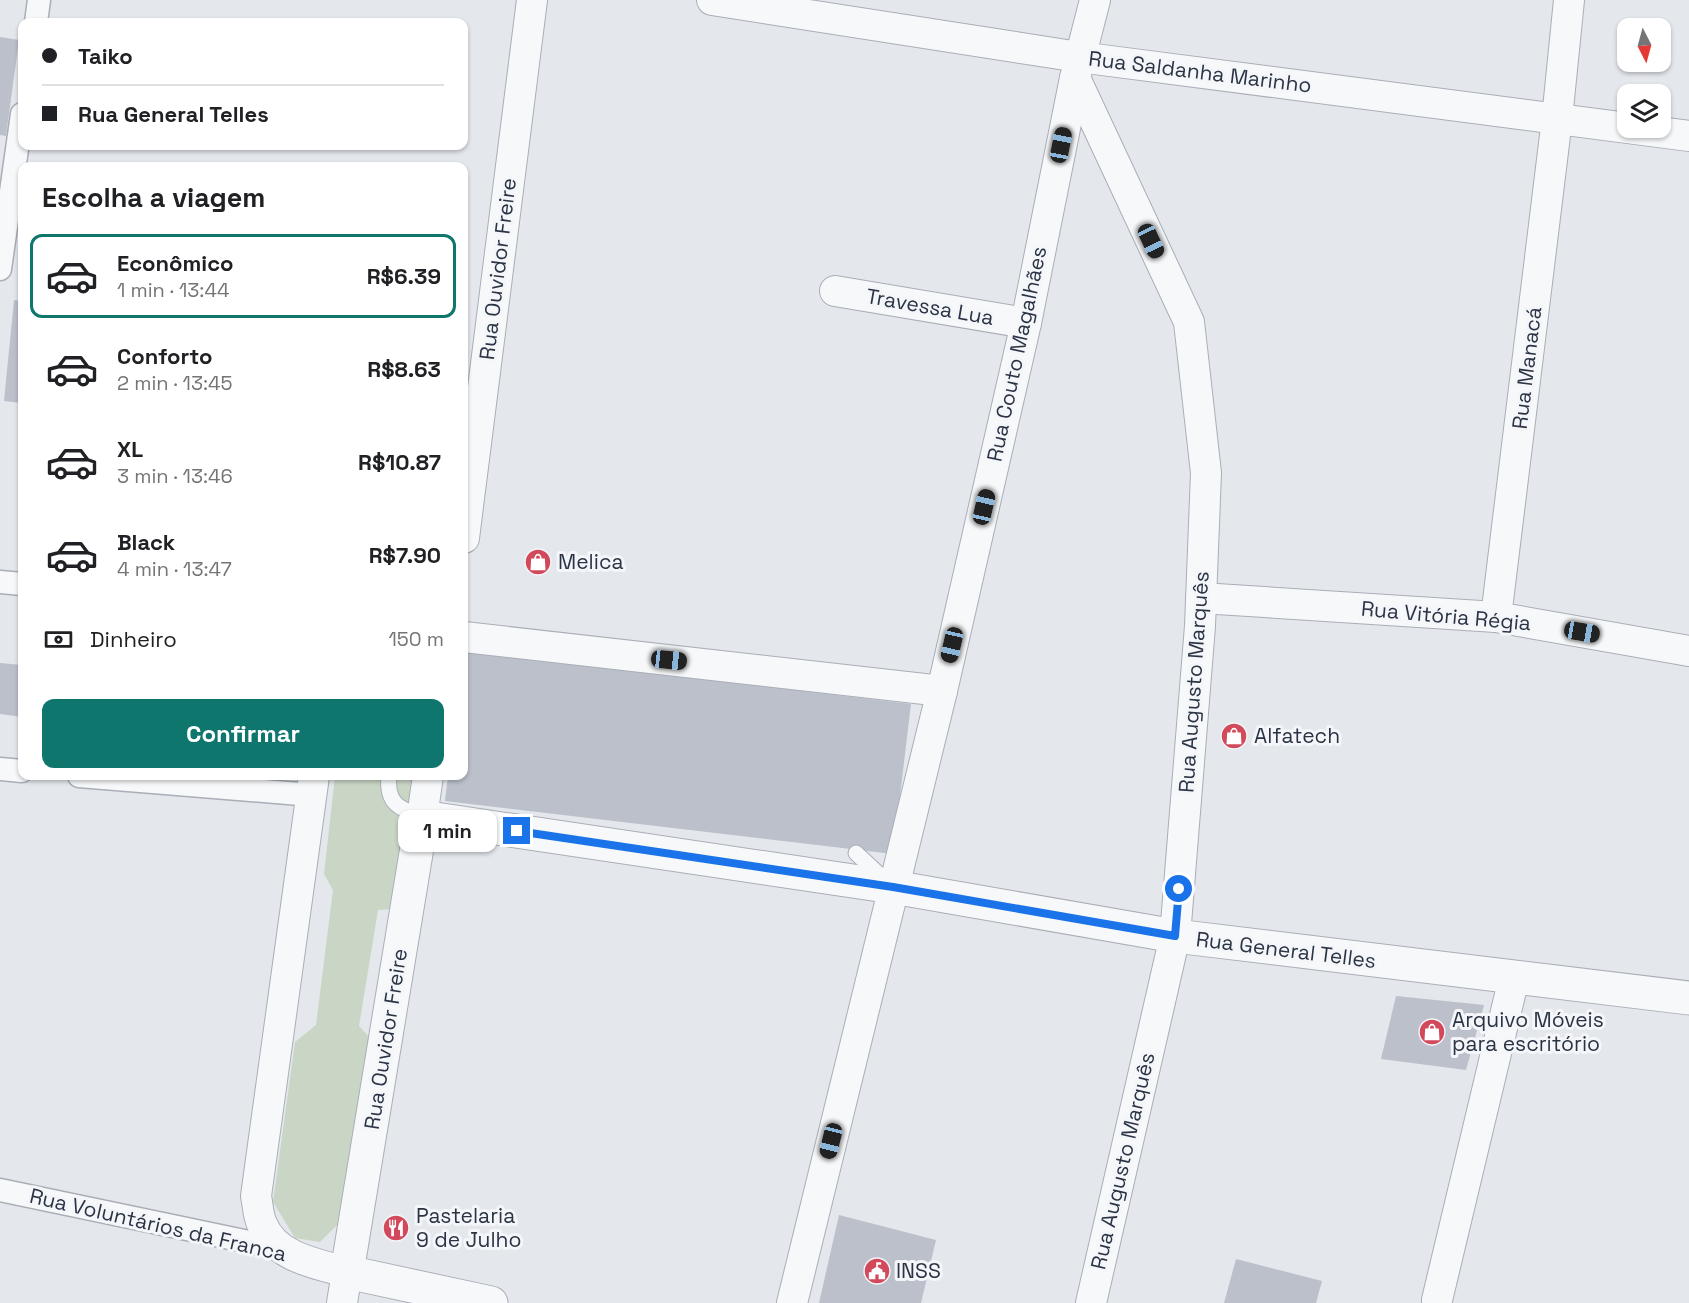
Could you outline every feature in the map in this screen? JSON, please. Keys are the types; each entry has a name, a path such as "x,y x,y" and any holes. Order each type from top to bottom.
{"street":[{"path":"37,18 39,0"},
{"name":"Rua Ouvidor Freire","path":"468,506 532,0"},
{"name":"Rua Saldanha Marinho","path":"712,0 1077,67 1557,119 1689,136"},
{"name":"Rua Couto Magalhães","path":"792,1303 942,691 1026,323 1077,67 1095,0"},
{"name":"Rua Manacá","path":"1496,617 1557,119 1569,0"},
{"name":"Rua Augusto Marquês","path":"1077,67 1189,322 1206,473 1201,598 1175,936 1091,1303"},
{"path":"0,269 18,142"},
{"name":"Travessa Lua","path":"835,291 1026,323"},
{"path":"0,582 18,584"},
{"name":"Rua Vitória Régia","path":"1201,598 1496,617 1689,651"},
{"path":"468,637 942,691"},
{"path":"0,769 18,771"},
{"path":"183,780 313,785 256,1196 262,1224 278,1248"},
{"name":"Rua Ouvidor Freire","path":"345,1287 428,780"},
{"name":"Rua General Telles","path":"423,817 893,887 1175,936 1689,998"},
{"path":"1437,1300 1514,978"},
{"name":"Rua Voluntários da Franca","path":"0,1190 278,1248 311,1263 345,1287 491,1303"}],"lane":[{"path":"389,780 388,788 393,802 402,810 423,817"},
{"path":"856,853 893,887"}],"green space":[{"path":"335,780 414,780 393,909 378,910 359,1026 370,1038 344,1218 320,1242 295,1238 273,1202 295,1042 316,1025 333,890 324,874"}],"building":[{"path":"0,37 18,40 18,47 6,136 0,135"},
{"path":"14,300 18,300 18,403 4,401"},
{"path":"468,650 911,704 893,854 445,801 448,780 468,780"},
{"path":"0,663 18,665 18,716 0,714"},
{"name":"Arquivo Móveis para escritório","path":"1396,996 1484,1005 1466,1070 1381,1059"},
{"name":"INSS","path":"839,1215 936,1240 921,1303 819,1303"},
{"path":"1236,1259 1322,1281 1316,1303 1224,1303"}],"place":[{"name":"Melica","path":"538,562"},
{"name":"Alfatech","path":"1234,736"},
{"name":"Arquivo Móveis para escritório","path":"1432,1032"},
{"name":"Pastelaria 9 de Julho","path":"396,1228"},
{"name":"INSS","path":"877,1271"}],"route":[{"path":"517,831 893,887 1175,936 1179,889"}]}
